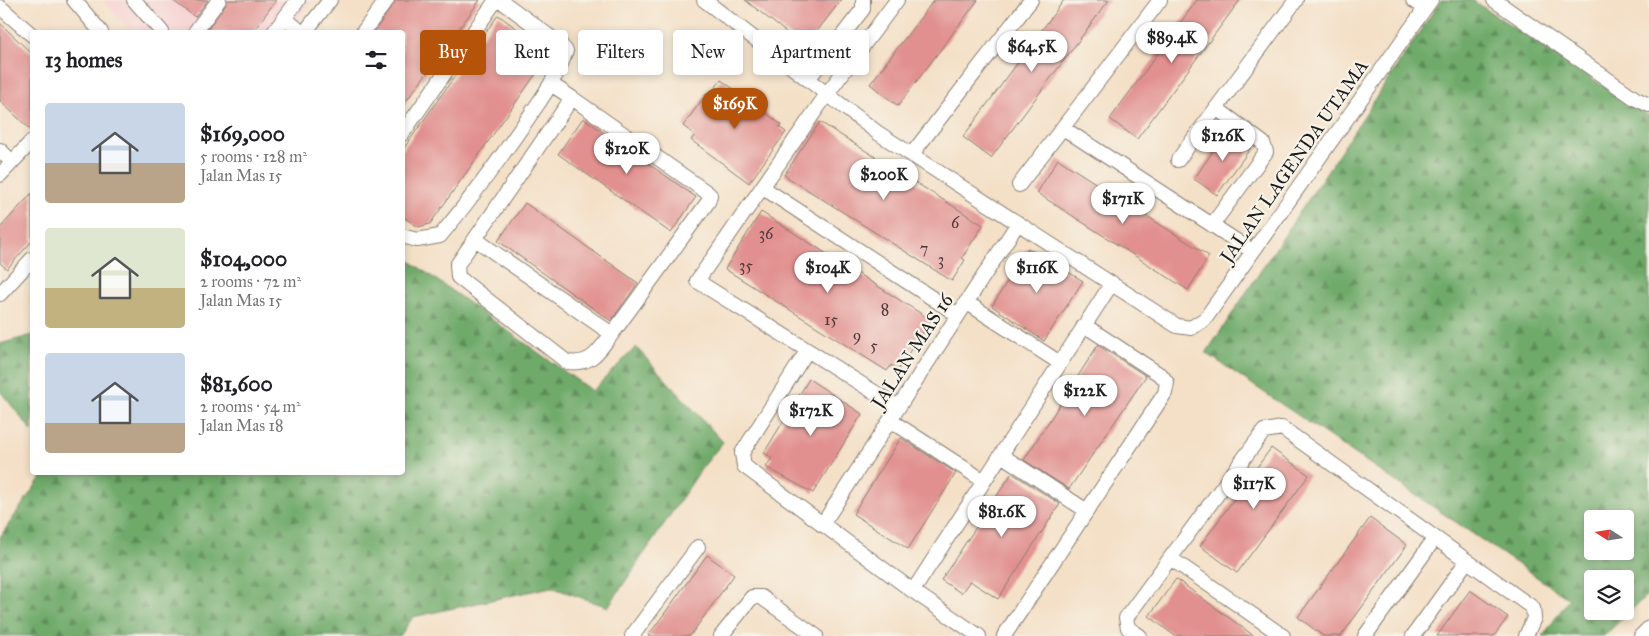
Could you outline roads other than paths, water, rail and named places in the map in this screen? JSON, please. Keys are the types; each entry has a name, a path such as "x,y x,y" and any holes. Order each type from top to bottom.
{"street":[{"path":"74,0 99,30"},
{"path":"196,30 219,0"},
{"path":"276,30 298,0"},
{"path":"305,30 330,0"},
{"path":"364,30 387,0"},
{"path":"405,130 496,0"},
{"path":"405,237 417,240 440,236 471,199 551,84 566,51 500,0"},
{"path":"704,0 810,78 827,94 878,132 1112,283 913,591"},
{"path":"897,0 827,94 696,281 898,407"},
{"path":"912,154 1031,0"},
{"path":"1019,185 1160,0"},
{"path":"1178,160 1296,0"},
{"path":"1413,0 1428,4"},
{"path":"1494,0 1649,105"},
{"path":"140,2 161,30"},
{"path":"810,78 863,4"},
{"name":"JALAN LAGENDA UTAMA","path":"1112,283 1178,326 1191,328 1205,319 1428,4"},
{"path":"0,7 30,33"},
{"path":"285,18 300,30"},
{"path":"551,84 572,98 710,195 708,202 612,334 592,359 581,364 567,362 458,277 457,265 572,98"},
{"path":"1212,224 1266,152 1263,143 1216,108"},
{"path":"1063,128 1252,251"},
{"path":"0,175 30,143"},
{"path":"0,150 12,162"},
{"path":"762,187 958,315"},
{"name":"JALAN MAS 16","path":"822,525 1018,223"},
{"path":"475,239 612,334"},
{"path":"0,294 30,260"},
{"path":"966,302 1060,363"},
{"path":"1004,636 1165,393 1166,383 1162,376 1084,325"},
{"path":"807,351 742,453 744,466 913,591 979,636"},
{"path":"890,420 984,481"},
{"path":"1140,636 1128,628 1126,618 1264,431 1282,428 1532,608 1534,618 1526,636"},
{"path":"1001,455 1087,511"},
{"path":"1365,636 1435,538"},
{"path":"632,636 698,547"},
{"path":"1170,558 1283,636"},
{"path":"1413,636 1467,560"},
{"path":"721,636 752,597 761,597 816,636"},
{"path":"1640,636 1649,628"}]}
